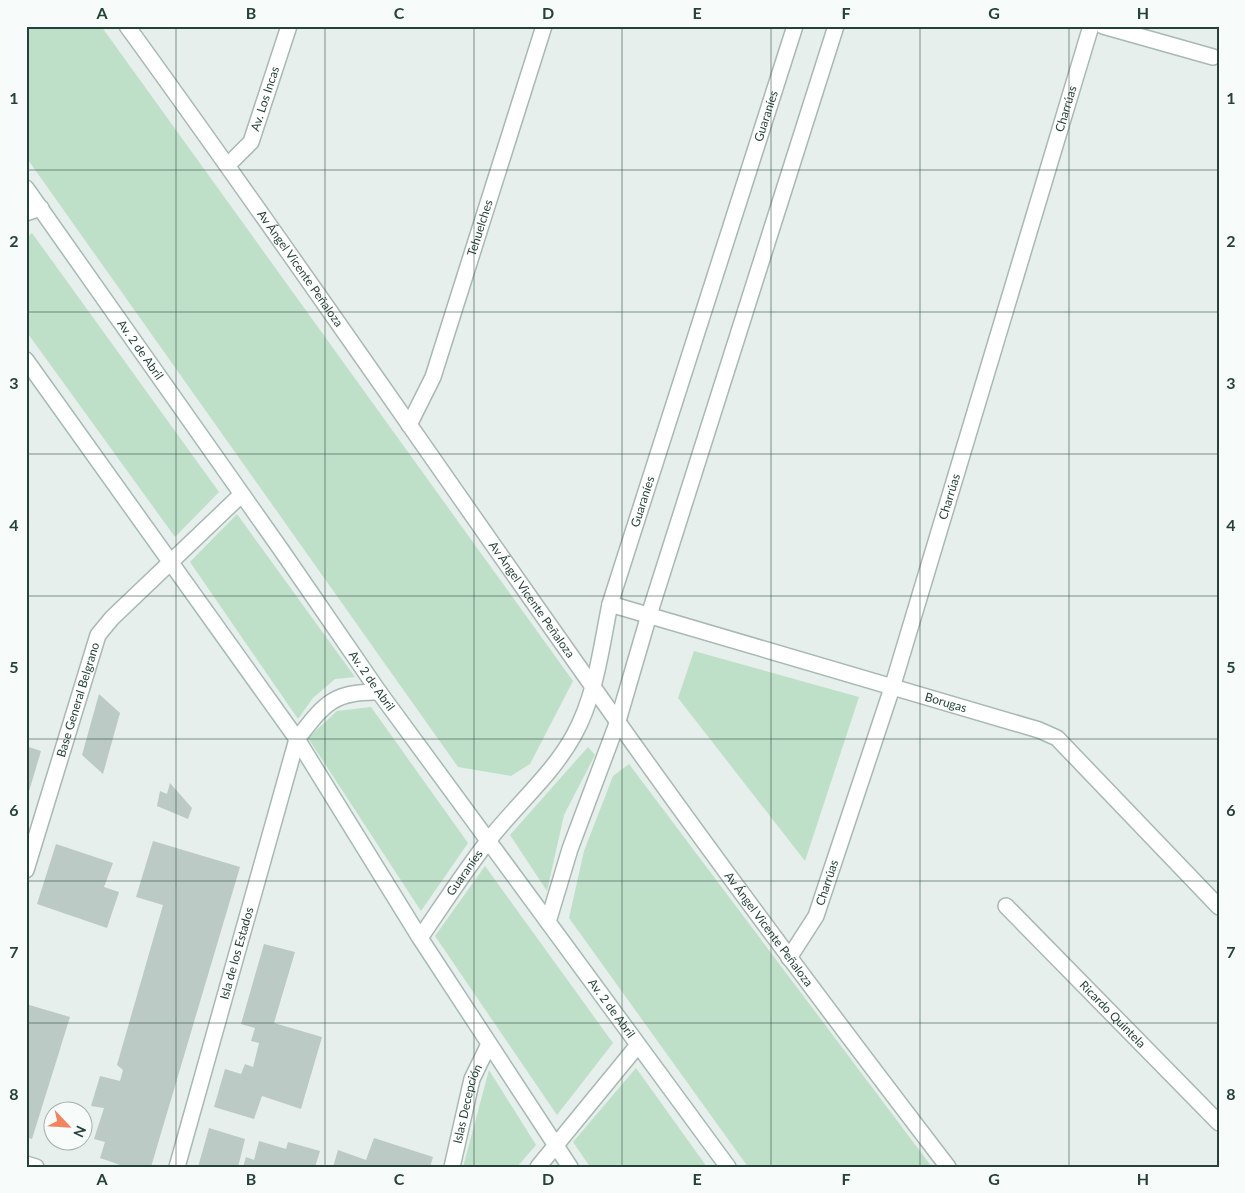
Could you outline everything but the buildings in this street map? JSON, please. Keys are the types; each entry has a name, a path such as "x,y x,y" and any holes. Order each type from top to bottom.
{"street":[{"name":"Av Ángel Vicente Peñaloza","path":"128,26 228,165 408,425 618,721 789,958 948,1167"},
{"name":"Av. Los Incas","path":"228,165 251,142 289,26"},
{"name":"Tehuelches","path":"408,425 433,377 544,26"},
{"name":"Guaraníes","path":"420,938 488,841 536,785 574,736 594,686 610,604 796,26"},
{"path":"548,922 570,849 618,721 649,615 836,26"},
{"name":"Charrúas","path":"789,958 816,916 892,688 1091,26"},
{"path":"1103,26 1213,57"},
{"name":"Av. 2 de Abril","path":"26,188 34,211 282,550 379,692 728,1167"},
{"path":"26,360 296,739 420,938 570,1167"},
{"name":"Base General Belgrano","path":"26,870 98,635 112,618 242,496"},
{"name":"Borugas","path":"610,604 1039,730 1056,738 1219,908"},
{"path":"296,739 319,712 338,696 354,692 379,692"},
{"name":"Isla de los Estados","path":"177,1167 296,739"},
{"name":"Ricardo Quintela","path":"1006,906 1219,1123"},
{"name":"Islas Decepción","path":"452,1167 472,1079 489,1044"},
{"path":"538,1167 638,1046"},
{"path":"26,1164 36,1167"}],"green space":[{"path":"26,26 101,26 573,681 530,764 511,776 458,767 26,157"},
{"path":"32,233 219,492 175,537 26,331 26,238"},
{"path":"237,514 355,677 335,679 313,698 298,719 190,562"},
{"path":"694,651 859,697 805,861 678,698"},
{"path":"371,707 468,843 421,911 308,738 337,711"},
{"path":"588,747 595,755 564,815 547,891 510,835"},
{"path":"629,764 932,1167 748,1167 569,918 584,851 613,776"},
{"path":"485,866 613,1043 557,1115 435,936"},
{"path":"636,1068 707,1167 590,1167 573,1142"},
{"path":"489,1070 536,1145 517,1167 463,1167"}]}
